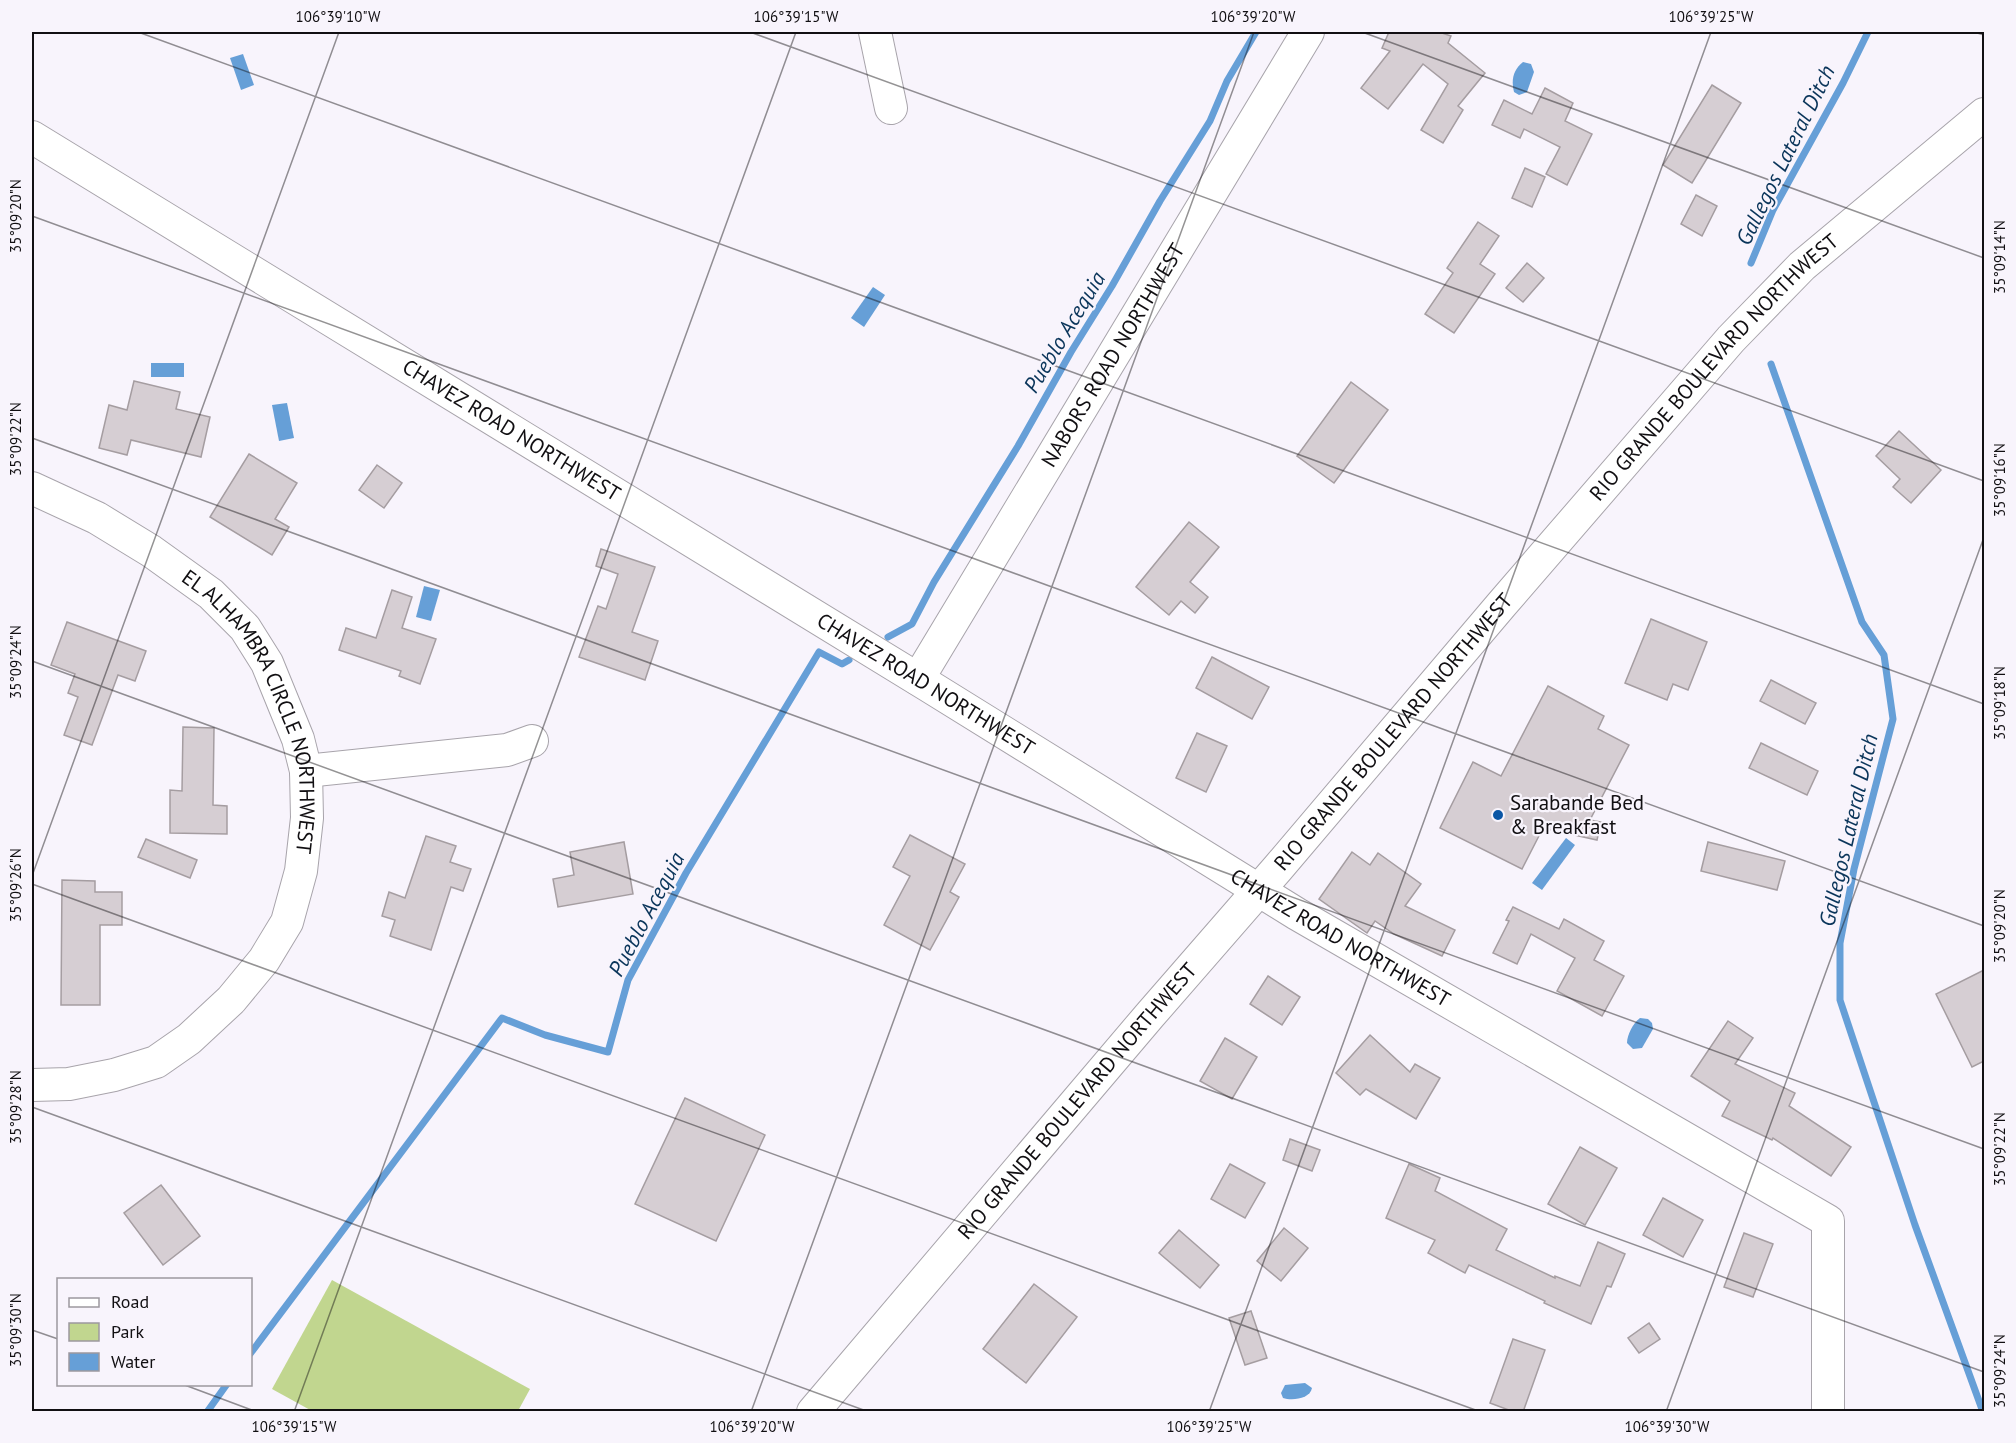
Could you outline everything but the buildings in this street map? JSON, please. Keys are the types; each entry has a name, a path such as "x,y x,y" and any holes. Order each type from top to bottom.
{"street":[{"path":"875,32 891,108"},
{"name":"NABORS ROAD NORTHWEST","path":"918,679 1308,32"},
{"name":"RIO GRANDE BOULEVARD NORTHWEST","path":"813,1412 1150,1015 1731,339 1802,266 1984,114"},
{"name":"CHAVEZ ROAD NORTHWEST","path":"32,137 1259,890 1828,1221 1828,1412"},
{"name":"EL ALHAMBRA CIRCLE NORTHWEST","path":"32,488 97,518 151,551 211,594 245,628 267,663 298,740 306,771 307,818 301,871 286,922 264,960 231,1000 189,1039 156,1062 114,1075 69,1084 32,1085"},
{"path":"306,771 507,750 532,741"}],"green space":[{"path":"332,1280 530,1389 518,1411 312,1411 272,1389"}],"water":[{"path":"243,54 254,85 241,90 230,58"},
{"path":"1523,62 1531,64 1534,72 1527,92 1519,95 1514,92 1513,79 1517,68"},
{"path":"873,287 885,295 864,327 851,318"},
{"path":"151,363 184,363 184,377 151,377"},
{"path":"287,403 294,438 279,441 272,405"},
{"path":"424,586 440,590 431,621 416,617"},
{"path":"1566,838 1575,845 1542,890 1532,883"},
{"path":"1640,1018 1648,1019 1653,1029 1642,1048 1633,1049 1627,1040 1633,1026"},
{"path":"1305,1383 1312,1388 1308,1395 1296,1399 1283,1398 1281,1393 1285,1385"}],"waterway":[{"name":"Pueblo Acequia","path":"888,637 912,624 934,582 1018,446 1160,201 1210,121 1227,81 1256,32"},
{"name":"Gallegos Lateral Ditch","path":"1751,263 1773,210 1843,83 1868,32"},
{"name":"Gallegos Lateral Ditch","path":"1771,364 1862,622 1884,655 1893,719 1854,869 1840,943 1840,1000 1915,1225 1983,1412"},
{"name":"Pueblo Acequia","path":"252,1351 502,1018 545,1035 608,1052 628,980 686,873 819,652 842,664 849,660"},
{"name":"Pueblo Acequia","path":"207,1412 226,1386"}],"place":[{"name":"Sarabande Bed & Breakfast","path":"1498,815"}]}
